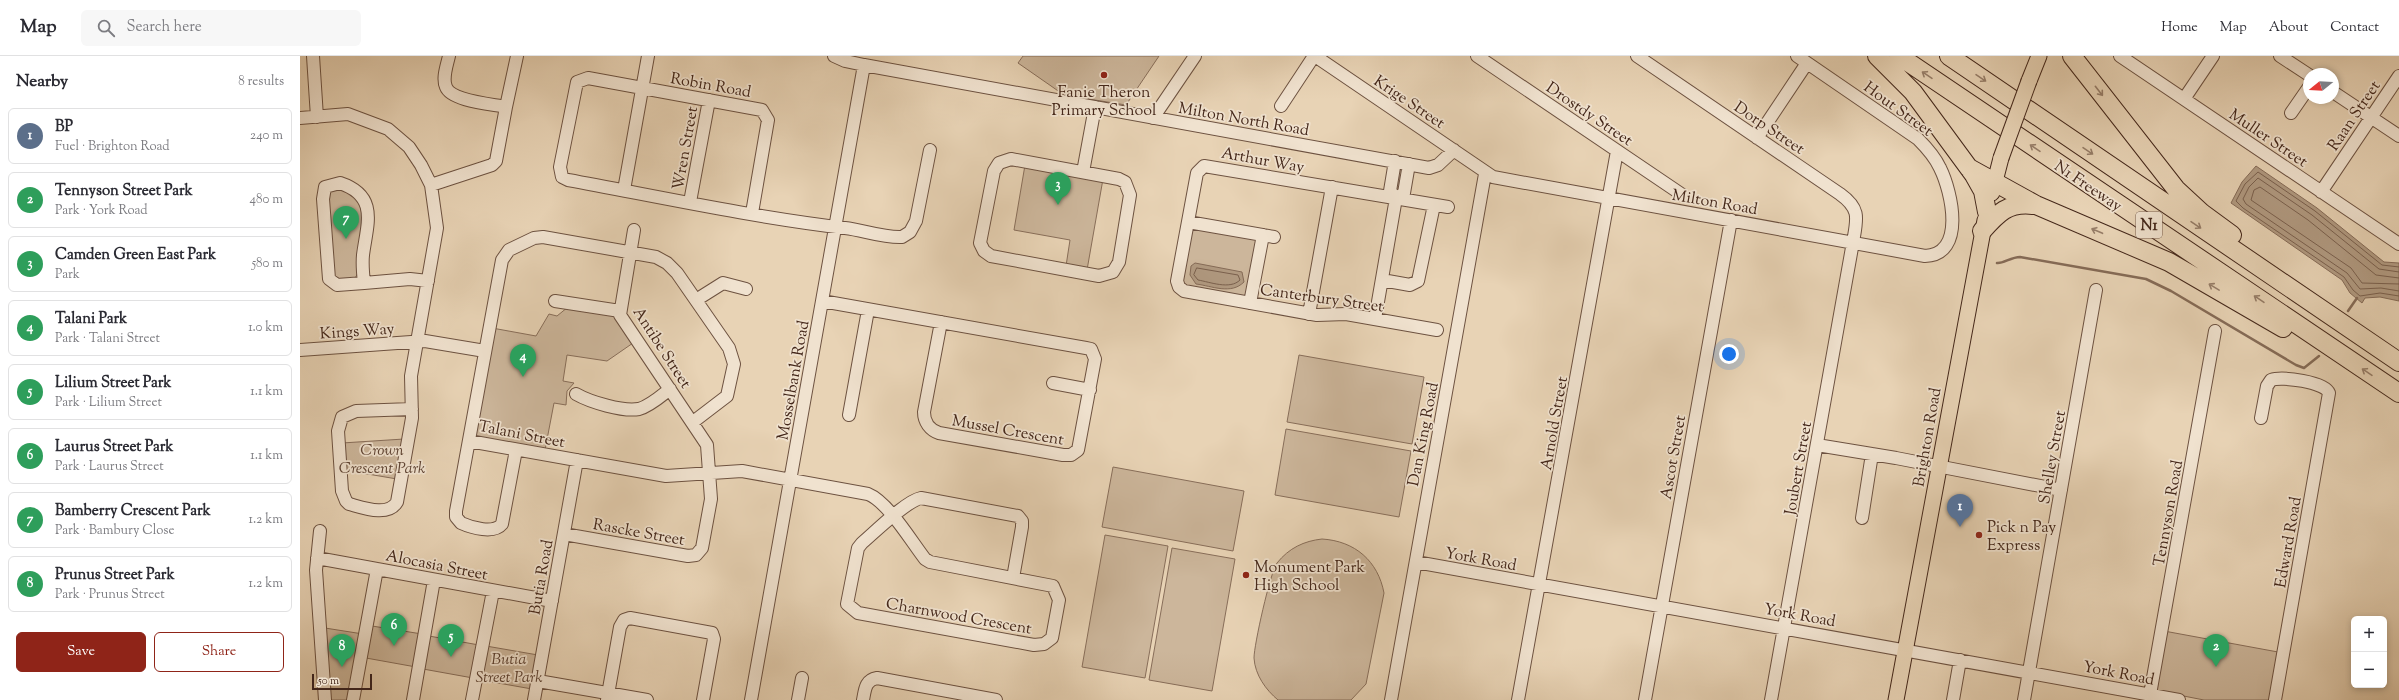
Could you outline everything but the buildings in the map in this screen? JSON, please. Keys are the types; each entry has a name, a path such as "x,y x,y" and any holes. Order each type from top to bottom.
{"highway":[{"path":"1877,56 1913,92 1969,168 1983,191 1987,212"},
{"name":"N1 Freeway","path":"1899,56 2399,393"},
{"name":"N1 Freeway","path":"1949,56 2399,361"},
{"path":"2072,58 2183,197 2250,249 2379,341 2399,361"},
{"path":"1969,168 2004,189 2036,205 2169,262 2313,345 2346,358"},
{"path":"1982,231 2006,207 2018,204 2036,205"}],"main road":[{"name":"Brighton Road","path":"1896,700 1982,231 2001,158 2039,56"}],"street":[{"path":"313,56 317,117"},
{"path":"449,56 445,81 448,90 452,94 460,98 506,107"},
{"path":"431,185 492,165 496,161 517,56"},
{"path":"624,190 648,56"},
{"name":"Milton North Road","path":"834,56 845,61 864,65 1395,162 1433,167 1438,165 1454,150"},
{"path":"1153,118 1195,56"},
{"path":"1281,106 1314,56"},
{"name":"Krige Street","path":"1314,56 1454,150 1485,174"},
{"name":"Drostdy Street","path":"1477,56 1684,196"},
{"name":"Dorp Street","path":"1637,56 1852,204 1856,214 1854,242"},
{"name":"Muller Street","path":"2120,56 2399,244"},
{"path":"2184,99 2213,56"},
{"path":"2280,56 2303,71"},
{"path":"1757,138 1802,59"},
{"name":"Hout Street","path":"1802,59 1918,139 1929,149 1940,168 1951,202 1949,242 1940,253"},
{"name":"Mosselbank Road","path":"751,700 864,65"},
{"name":"Raan Street","path":"2321,192 2399,76"},
{"name":"Robin Road","path":"752,214 768,117 765,112 758,108 588,78 577,82 574,86 561,160 560,171 565,179 752,214 897,237 910,232 916,221 930,150"},
{"path":"2291,113 2303,96"},
{"path":"2339,96 2399,136"},
{"name":"Wren Street","path":"690,202 709,100"},
{"path":"1083,172 1095,107"},
{"path":"300,118 348,114 388,129 409,147 421,164 431,185 437,228 411,376 412,409 398,502 395,506 384,511 349,504 342,491 338,431 342,417 356,411 412,409"},
{"name":"Arnold Street","path":"1518,700 1617,151"},
{"path":"1011,159 1083,172 1123,180 1129,188 1130,194 1119,262 1113,272 1105,276 1066,270 991,256 982,249 980,243 994,171 999,163 1011,159"},
{"path":"1395,162 1390,191 1396,198"},
{"path":"1375,319 1396,198 1404,193 1409,164"},
{"name":"Arthur Way","path":"1180,289 1177,281 1197,174 1204,166 1448,207"},
{"name":"Milton Road","path":"1485,174 1501,179 1608,199 1854,242 1925,256 1940,253"},
{"name":"Dan King Road","path":"1391,700 1485,174"},
{"path":"364,283 363,255 368,233 367,208 363,198 351,187 340,183 331,184 326,187 323,199 329,280 337,286 410,279 428,281"},
{"path":"1309,314 1332,187"},
{"path":"1382,280 1410,285 1418,281 1434,205"},
{"name":"Ascot Street","path":"1645,700 1731,220"},
{"path":"1188,222 1268,236 1250,303"},
{"name":"Antibe Street","path":"634,230 620,311 623,321 693,422 707,445 710,474"},
{"name":"Talani Street","path":"693,422 725,399 728,393 734,364 732,352 677,273 667,263 656,258 630,252 541,236 507,252 502,260 469,441 666,476 742,471 790,479 868,494 879,500 893,517"},
{"name":"Joubert Street","path":"1771,700 1854,242"},
{"path":"696,300 723,283 746,289"},
{"name":"Canterbury Street","path":"1180,289 1309,314 1325,316 1346,314 1437,330"},
{"name":"Shelley Street","path":"2024,700 2096,290"},
{"path":"555,301 620,311"},
{"name":"Mussel Crescent","path":"822,301 868,310 941,322 1090,349 1095,359 1080,447 1071,455 1063,456 936,432 927,424 924,412 941,322"},
{"path":"849,415 868,310"},
{"name":"Tennyson Road","path":"2150,697 2215,331"},
{"name":"Kings Way","path":"300,350 417,341 485,351"},
{"name":"Edward Road","path":"2261,418 2267,386 2271,380 2321,385 2328,390 2329,393 2275,700"},
{"path":"1053,383 1090,390"},
{"path":"576,394 590,402 635,409 647,406 670,389"},
{"path":"469,441 456,514 458,520 464,525 496,529 503,521 516,450"},
{"path":"1817,445 1940,466 2061,490"},
{"path":"1862,518 1872,454"},
{"name":"Butia Road","path":"534,700 577,460"},
{"name":"Rascke Street","path":"564,534 694,556 702,548 711,499 710,474"},
{"path":"893,517 913,500 921,498 1018,516 1022,521 1022,527 1014,578"},
{"name":"Charnwood Crescent","path":"893,517 930,562 1053,586 1060,600 1052,638 1044,644 1027,643 852,610 847,600 856,553 862,543 893,517"},
{"path":"320,531 317,558 325,700"},
{"name":"Alocasia Street","path":"317,558 552,601"},
{"name":"York Road","path":"1416,562 1784,627 1960,660 2029,671 2150,697 2179,700"},
{"path":"353,700 377,569"},
{"path":"413,700 434,580"},
{"path":"472,700 493,591"},
{"path":"608,696 621,624 624,620 632,618 712,633 714,639 703,700"},
{"path":"1953,700 1960,660"},
{"path":"798,700 802,678"},
{"path":"863,700 866,685 874,679 935,695 996,700"},
{"path":"538,681 608,696 647,700"}],"green space":[{"name":"Fanie Theron Primary School","path":"1023,56 1159,56 1126,105 1064,95 1018,63"},
{"path":"1025,165 1103,179 1087,270 1066,266 1070,240 1014,230"},
{"path":"328,188 351,190 363,208 358,273 355,278 337,280 333,278"},
{"path":"1193,228 1257,240 1246,296 1186,288 1181,278"},
{"path":"568,307 615,316 633,343 607,361 567,355 563,381 574,383 567,391 566,405 554,403 545,450 475,436 492,328 536,336 549,314 557,316"},
{"path":"1299,355 1424,377 1412,444 1287,422"},
{"path":"1286,429 1411,451 1399,517 1275,495"},
{"name":"Crown Crescent Park","path":"404,439 397,479 344,470 342,443"},
{"path":"1113,467 1244,491 1233,551 1102,527"},
{"path":"1105,535 1168,546 1145,678 1082,667"},
{"path":"1322,539 1345,544 1355,549 1370,562 1381,582 1384,593 1366,684 1351,700 1278,700 1269,692 1262,682 1256,670 1254,658 1270,580 1277,563 1292,549 1309,541"},
{"path":"1172,548 1235,559 1212,691 1149,680"},
{"path":"372,626 422,634 416,667 366,658"},
{"path":"325,628 363,634 351,700 330,700"},
{"path":"2164,631 2278,652 2270,700 2204,700 2158,691 2156,689"},
{"path":"429,636 479,645 473,678 423,669"},
{"name":"Butia Street Park","path":"486,646 538,655 532,689 481,680"}],"water":[{"path":"2256,166 2317,208 2384,262 2399,263 2399,301 2380,297 2365,298 2362,303 2350,293 2342,280 2231,203 2242,182"},
{"path":"1195,263 1242,272 1244,282 1239,286 1227,289 1196,284 1190,275 1191,266"}],"waterway":[{"path":"1997,263 2020,257 2146,279 2171,291 2296,365 2304,368 2319,356"},
{"path":"2348,311 2357,298"}],"place":[{"name":"Fanie Theron Primary School","path":"1104,75"},
{"name":"Camden Green East Park","path":"1058,205"},
{"name":"Bamberry Crescent Park","path":"346,239"},
{"name":"Talani Park","path":"523,377"},
{"name":"BP","path":"1960,527"},
{"name":"Pick n Pay Express","path":"1979,535"},
{"name":"Monument Park High School","path":"1246,575"},
{"name":"Laurus Street Park","path":"394,646"},
{"name":"Lilium Street Park","path":"451,657"},
{"name":"Prunus Street Park","path":"342,667"},
{"name":"Tennyson Street Park","path":"2216,667"}]}
